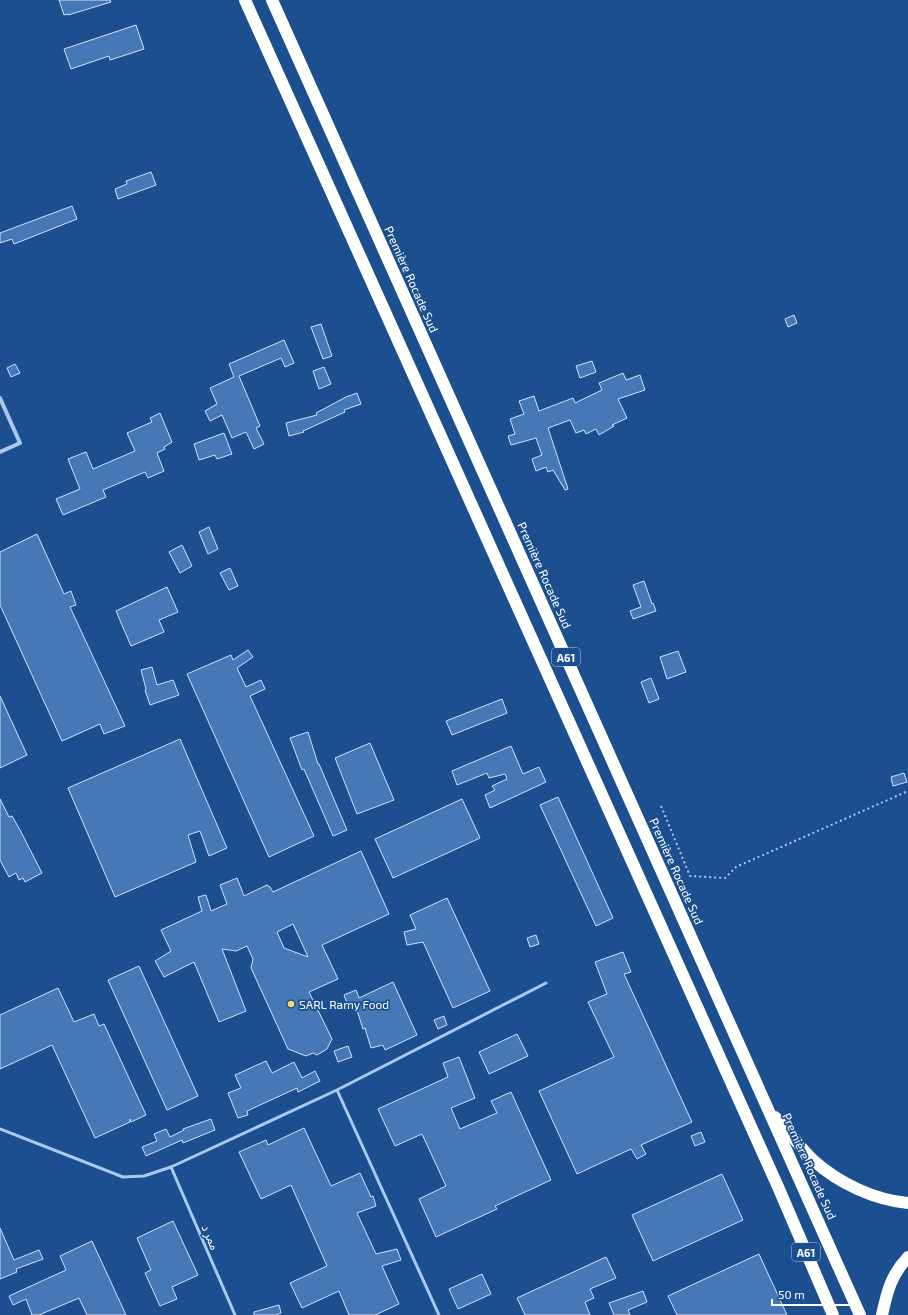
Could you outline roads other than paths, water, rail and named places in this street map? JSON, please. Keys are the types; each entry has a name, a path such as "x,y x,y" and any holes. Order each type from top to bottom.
{"highway":[{"name":"A61","path":"245,0 772,1175 833,1315"},
{"name":"Première Rocade Sud","path":"272,0 771,1113 860,1315"},
{"path":"771,1113 813,1160 827,1171 864,1192 885,1199 908,1202"},
{"path":"882,1315 887,1291 892,1279 908,1257"}],"street":[{"path":"0,398 20,442 0,452"}],"lane":[{"path":"0,1130 123,1177 144,1176 171,1167 337,1090 546,983"},
{"path":"337,1090 439,1315"},
{"name":"ممر د","path":"171,1167 235,1315"}],"place":[{"name":"SARL Ramy Food","path":"291,1004"}]}
